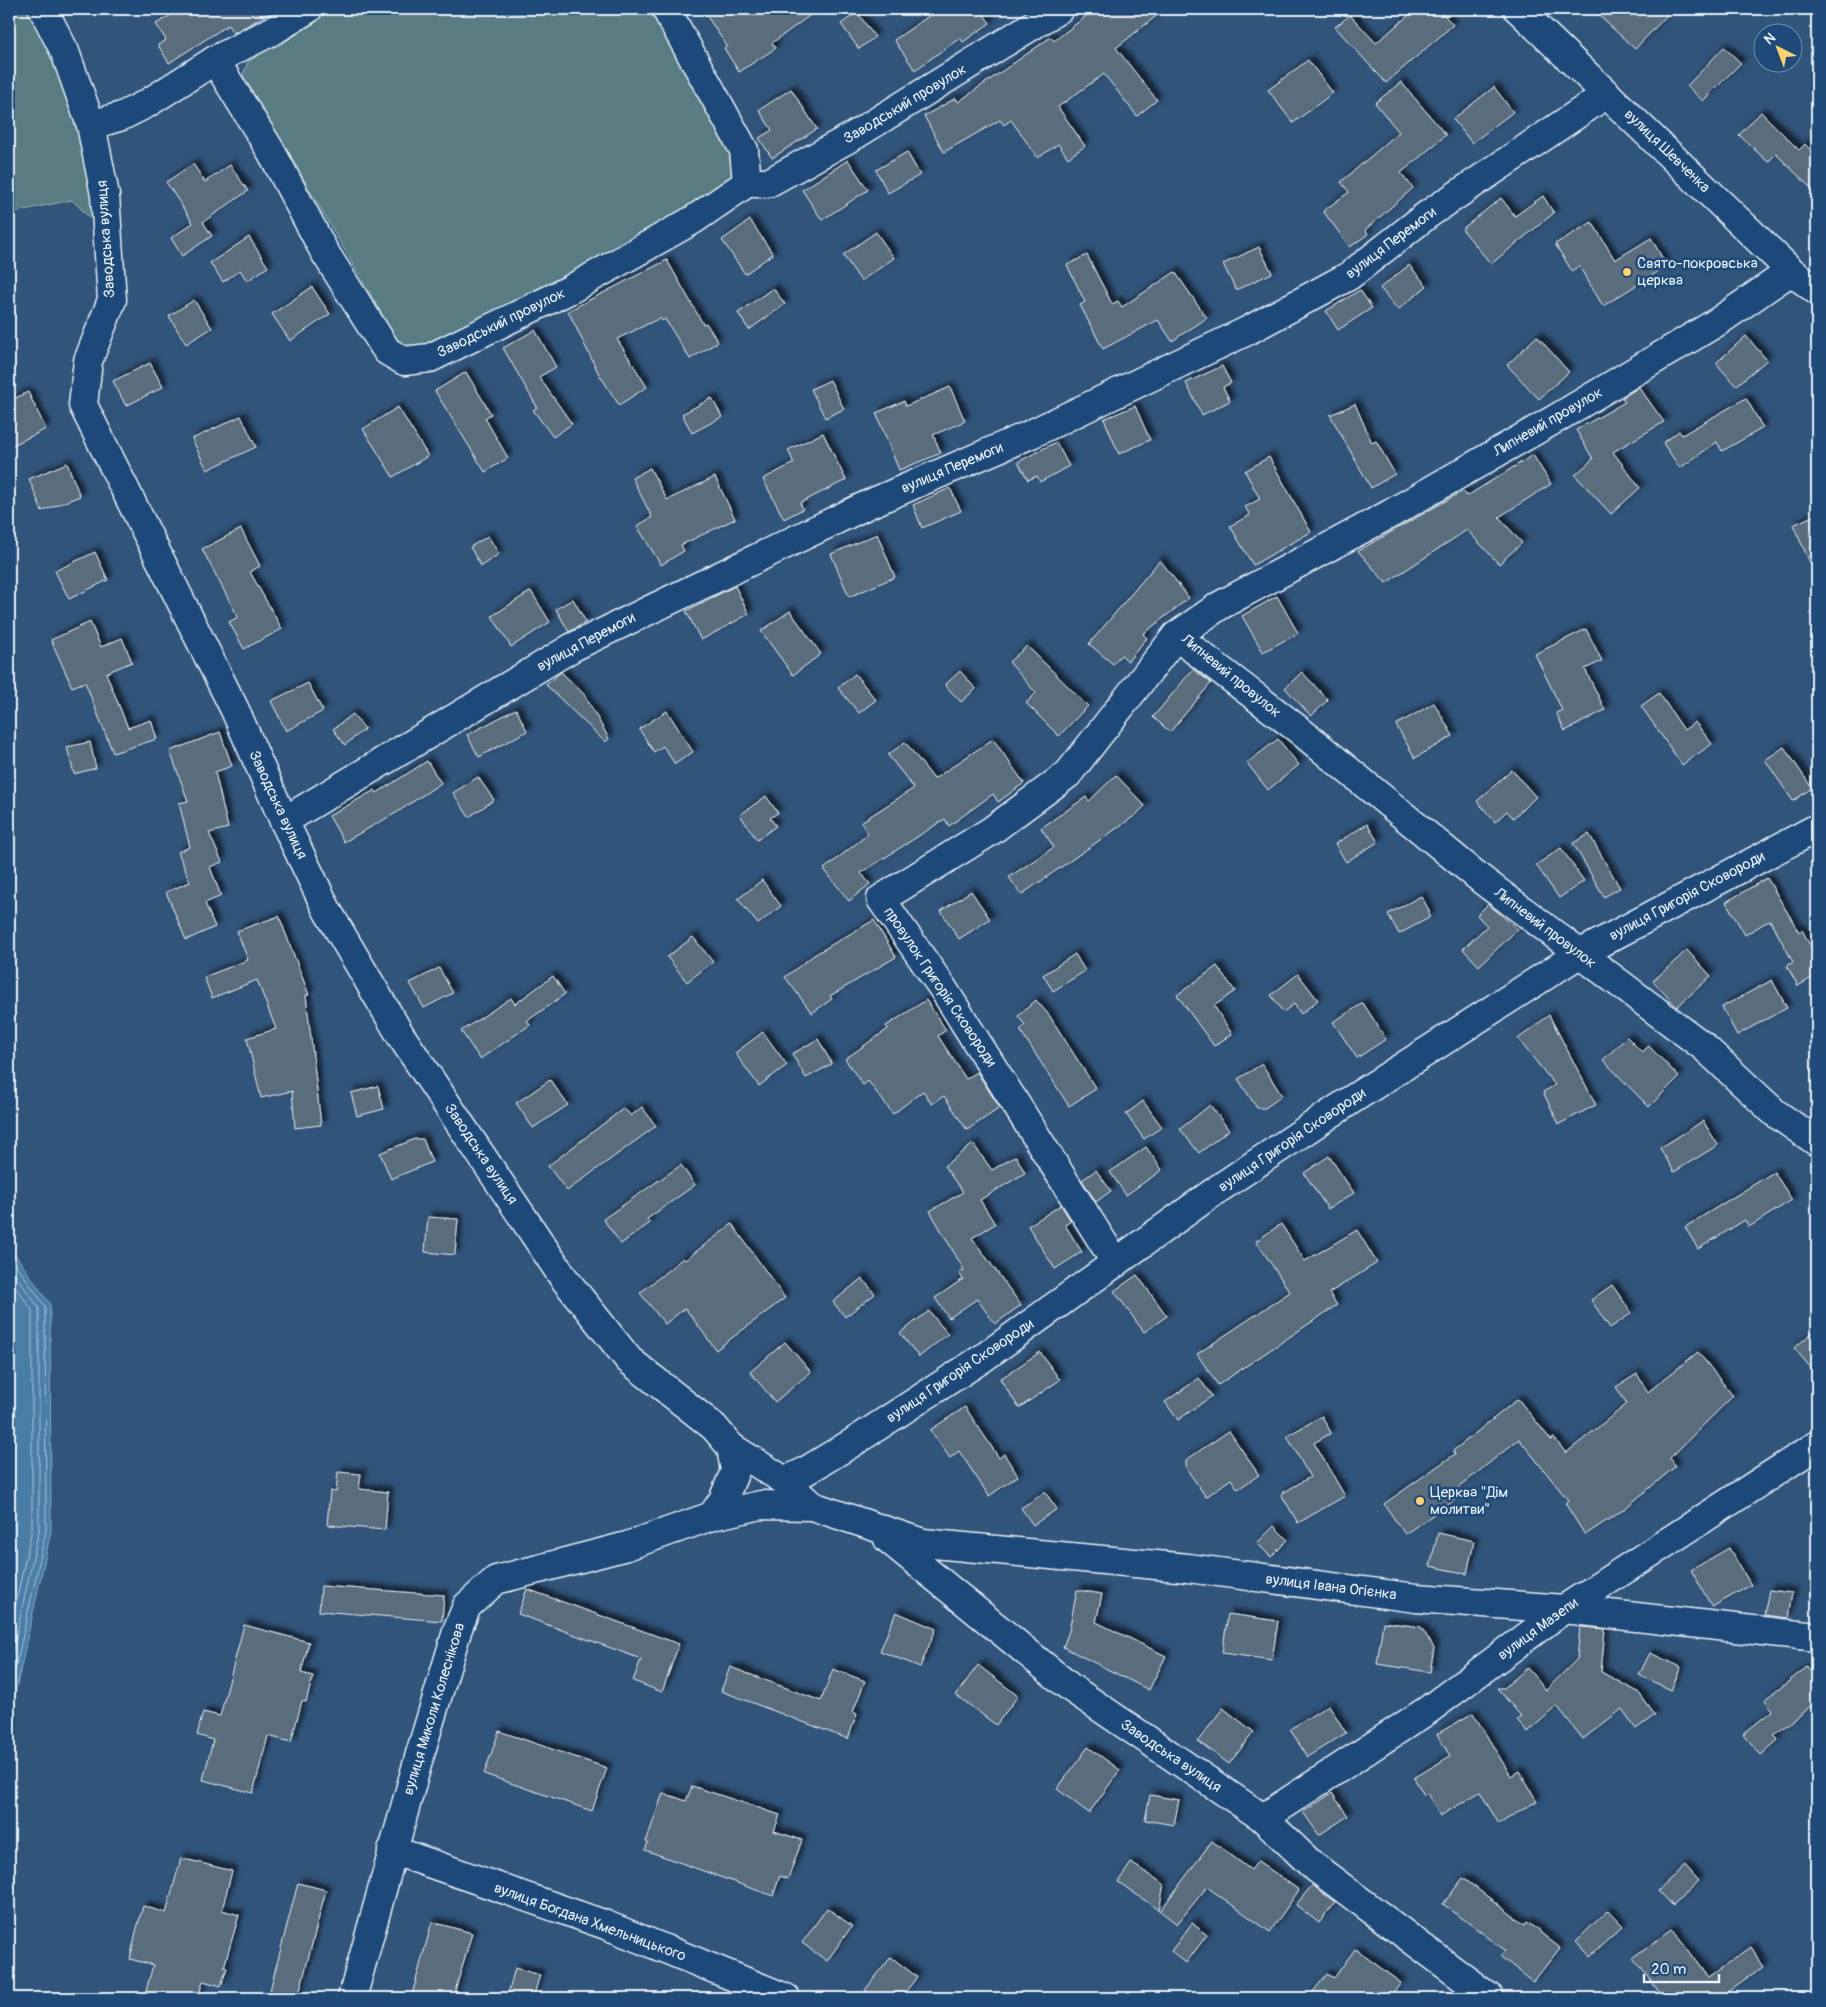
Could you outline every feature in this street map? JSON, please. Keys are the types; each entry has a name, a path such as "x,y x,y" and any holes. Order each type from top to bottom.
{"street":[{"name":"Заводська вулиця","path":"43,9 65,52 91,125 105,195 112,300 88,361 83,405 235,710 284,821 327,910 401,1036 563,1277 629,1360 714,1427 731,1447 744,1458 785,1481 812,1506"},
{"path":"91,125 122,116 146,104 215,60 276,29 308,9"},
{"path":"666,9 744,150 746,183"},
{"name":"Заводський провулок","path":"215,60 272,153 324,251 387,351 404,362 430,358 571,289 693,220 746,183 768,183 855,135 1059,9"},
{"name":"вулиця Шевченка","path":"1518,9 1791,270 1817,290"},
{"name":"вулиця Перемоги","path":"284,821 573,646 869,504 1031,434 1247,331 1349,276 1427,215 1607,94"},
{"name":"Липневий провулок","path":"1791,270 1719,322 1390,514 1218,606 1176,636 1299,730 1482,880 1704,1047 1775,1113 1817,1142"},
{"name":"провулок Григорія Сковороди","path":"1116,1263 942,987 881,899 991,831 1068,774 1176,636"},
{"name":"вулиця Григорія Сковороди","path":"785,1481 836,1452 983,1358 1218,1189 1312,1126 1579,954 1817,828"},
{"name":"вулиця Мазепи","path":"1263,1818 1428,1710 1564,1609 1817,1445"},
{"path":"718,1508 735,1471 731,1447"},
{"name":"вулиця Миколи Колеснікова","path":"352,1998 392,1850 458,1628 467,1606 496,1580 627,1546 718,1508 762,1505 812,1506"},
{"path":"812,1506 848,1518"},
{"name":"Заводська вулиця","path":"848,1518 894,1542 1071,1688 1263,1818 1312,1865 1490,1998"},
{"name":"вулиця Івана Огієнка","path":"848,1518 923,1543 1188,1568 1416,1598 1564,1609 1817,1637"},
{"name":"вулиця Богдана Хмельницького","path":"392,1850 606,1925 786,1998"}],"green space":[{"path":"9,9 43,9 65,52 101,229 72,200 9,213"},
{"path":"332,9 655,9 732,145 738,177 692,211 420,352 398,342 243,75 248,62"}],"water":[{"path":"9,1246 50,1304 51,1531 9,1721"}],"building":[{"path":"181,9 278,9 233,33 228,25 169,63 158,45 166,40 156,24"},
{"path":"702,9 819,9 772,43 776,48 739,72 724,48 727,46"},
{"path":"939,9 980,9 990,23 963,42 960,38 915,70 894,40"},
{"path":"1095,9 1165,9 1116,48 1157,100 1137,116 1104,74 1058,107 1085,146 1068,158 1058,144 1038,158 1011,120 1004,125 1000,120 944,152 924,116 956,98 958,102 1051,37 1054,41"},
{"path":"1416,9 1439,9 1453,25 1386,83 1335,27 1350,15 1376,43"},
{"path":"1592,9 1673,9 1635,49"},
{"path":"857,12 875,37 859,49 841,24"},
{"path":"1724,47 1741,63 1703,101 1687,86"},
{"path":"1308,60 1333,93 1293,123 1268,90"},
{"path":"1401,82 1446,135 1401,173 1413,188 1365,230 1368,234 1350,247 1323,211 1349,192 1341,182 1399,132 1375,103"},
{"path":"1494,87 1513,112 1472,143 1453,119"},
{"path":"791,89 817,129 772,158 759,138 772,130 759,110"},
{"path":"1761,112 1799,150 1805,144 1817,157 1817,194 1776,154 1768,162 1739,135"},
{"path":"907,152 920,175 888,193 876,170"},
{"path":"848,160 868,190 822,220 802,190"},
{"path":"193,164 205,182 230,165 248,191 203,222 212,236 182,256 171,238 193,223 166,182"},
{"path":"1543,196 1554,213 1491,264 1462,229 1501,198 1515,216"},
{"path":"750,220 773,254 745,274 722,240"},
{"path":"1592,222 1615,260 1651,238 1667,266 1603,306 1579,266 1572,271 1555,244"},
{"path":"876,232 894,258 861,281 843,255"},
{"path":"249,237 268,267 247,281 240,270 223,282 210,263"},
{"path":"1259,247 1272,273 1236,290 1223,264"},
{"path":"1087,255 1112,304 1118,301 1122,307 1175,272 1207,318 1172,341 1158,320 1103,349 1080,305 1085,302 1067,265"},
{"path":"667,260 703,324 706,323 718,342 690,359 665,319 662,321 660,318 617,339 647,387 619,405 599,374 568,311"},
{"path":"1409,265 1427,286 1398,310 1380,288"},
{"path":"312,287 330,314 290,341 272,314"},
{"path":"773,288 785,304 749,330 738,313"},
{"path":"1360,290 1372,308 1338,330 1326,311"},
{"path":"194,300 212,328 186,344 169,316"},
{"path":"535,330 556,367 539,377 572,424 553,437 533,410 537,407 503,348"},
{"path":"1537,336 1569,372 1539,399 1507,365"},
{"path":"1746,336 1767,360 1736,386 1716,363"},
{"path":"150,363 163,387 126,406 113,381"},
{"path":"1222,366 1231,383 1223,387 1230,401 1202,415 1186,383"},
{"path":"466,372 491,414 485,418 508,458 485,472 435,391"},
{"path":"830,380 844,409 825,418 811,389"},
{"path":"950,387 965,421 933,435 941,453 899,470 876,413 904,401 906,406"},
{"path":"1639,387 1664,422 1613,452 1640,488 1611,514 1575,475 1593,459 1576,430 1625,402 1622,398"},
{"path":"28,392 46,429 9,447 9,401"},
{"path":"712,398 722,417 692,433 682,414"},
{"path":"1746,398 1763,428 1722,451 1717,442 1680,468 1663,443 1679,431 1682,435"},
{"path":"1355,404 1372,443 1376,441 1395,474 1371,488 1330,415"},
{"path":"1135,406 1150,440 1119,454 1104,419"},
{"path":"398,407 428,456 393,477 363,429"},
{"path":"241,416 256,447 207,470 192,439"},
{"path":"823,433 846,480 800,503 803,509 784,519 763,479 794,463 788,450"},
{"path":"1056,442 1069,466 1040,482 1037,476 1028,480 1018,462"},
{"path":"1533,455 1551,484 1499,517 1522,543 1499,564 1467,530 1386,583 1358,551 1463,491 1467,496"},
{"path":"1269,457 1311,532 1253,565 1230,526 1250,515 1245,507 1260,499 1245,471"},
{"path":"67,463 80,496 42,511 29,479"},
{"path":"650,468 667,500 715,477 735,519 681,545 684,551 661,565 637,526 652,517 632,478"},
{"path":"950,488 961,511 922,528 913,505"},
{"path":"1817,514 1817,578 1793,525"},
{"path":"241,529 260,566 250,572 282,629 244,649 229,622 238,617 202,549"},
{"path":"877,534 895,577 849,597 831,554"},
{"path":"488,536 499,554 481,566 470,547"},
{"path":"95,552 108,580 69,599 55,571"},
{"path":"1160,560 1189,598 1143,634 1147,638 1128,661 1121,655 1113,664 1089,644"},
{"path":"735,586 749,614 701,640 686,611"},
{"path":"531,591 550,622 511,647 492,616"},
{"path":"1277,596 1298,633 1263,652 1242,616"},
{"path":"573,599 586,622 569,632 556,609"},
{"path":"790,611 821,654 793,675 761,631"},
{"path":"90,622 101,647 122,638 132,662 106,673 128,728 151,720 157,739 113,753 85,682 72,687 51,640"},
{"path":"1586,629 1602,661 1585,669 1605,710 1565,731 1556,713 1562,710 1535,654"},
{"path":"1027,646 1088,706 1059,736 1026,703 1036,693 1009,662"},
{"path":"1193,669 1211,683 1170,732 1153,717"},
{"path":"960,671 976,689 961,702 945,685"},
{"path":"561,672 584,694 609,739 605,742 546,685"},
{"path":"1302,672 1328,700 1311,716 1285,688"},
{"path":"855,674 876,700 859,713 838,688"},
{"path":"308,683 323,711 286,731 271,701"},
{"path":"1659,693 1684,730 1695,722 1712,744 1682,765 1641,706"},
{"path":"1434,703 1453,736 1415,758 1396,725"},
{"path":"516,709 527,731 479,757 467,735"},
{"path":"667,711 693,752 675,764 663,746 654,752 639,729"},
{"path":"353,714 365,729 345,745 333,729"},
{"path":"220,732 232,766 215,772 228,828 209,833 222,862 210,867 221,896 205,903 215,927 186,940 166,892 190,882 178,852 190,847 179,803 188,801 170,751"},
{"path":"993,739 1024,783 998,802 993,794 949,826 945,819 861,873 870,884 849,901 824,869 868,834 861,822 914,788 888,755 905,742 934,779"},
{"path":"1278,739 1299,765 1268,790 1247,763"},
{"path":"90,742 96,768 74,774 67,747"},
{"path":"1784,747 1812,788 1793,801 1765,760"},
{"path":"427,761 441,783 396,813 344,842 329,816 375,790 377,793"},
{"path":"1512,770 1536,797 1513,818 1507,811 1495,822 1477,801"},
{"path":"1116,775 1145,806 1136,815 1021,895 1009,877 1054,847 1041,828 1086,797 1089,801"},
{"path":"478,777 494,800 469,817 453,793"},
{"path":"766,796 778,813 770,818 776,826 757,840 740,815"},
{"path":"1367,824 1378,842 1346,862 1335,844"},
{"path":"1589,834 1620,888 1604,897 1573,843"},
{"path":"1561,848 1584,881 1559,898 1536,865"},
{"path":"1767,878 1799,932 1802,930 1817,958 1817,975 1798,986 1787,966 1793,962 1770,920 1745,935 1726,902"},
{"path":"762,880 781,906 758,924 738,899"},
{"path":"971,891 990,919 959,939 941,911"},
{"path":"1421,896 1429,910 1429,918 1399,934 1388,914"},
{"path":"1488,904 1518,929 1479,966 1463,949 1487,926 1477,915"},
{"path":"279,916 309,995 306,995 321,1125 295,1128 292,1091 261,1098 247,1038 276,1029 257,980 212,998 204,977 248,960 237,931"},
{"path":"874,920 896,957 830,996 832,999 812,1013 785,977 814,955"},
{"path":"693,937 713,962 687,982 667,957"},
{"path":"1687,950 1711,976 1677,1007 1653,981"},
{"path":"1075,954 1085,971 1053,991 1043,975"},
{"path":"1217,966 1235,991 1214,1006 1232,1034 1214,1046 1177,995"},
{"path":"439,968 453,993 424,1008 410,983"},
{"path":"1298,974 1318,1000 1301,1014 1294,1004 1283,1012 1271,995"},
{"path":"553,976 565,994 527,1021 530,1025 480,1059 461,1031 511,998 515,1004"},
{"path":"1772,980 1787,1008 1737,1035 1722,1007"},
{"path":"926,1000 946,1030 938,1036 966,1079 977,1072 1000,1108 967,1130 944,1096 932,1104 923,1091 893,1114 868,1081 863,1085 845,1059 888,1029 886,1026"},
{"path":"1036,1000 1049,1015 1096,1089 1069,1106 1020,1030 1025,1025 1018,1016"},
{"path":"1363,1003 1386,1039 1357,1058 1333,1022"},
{"path":"1549,1015 1596,1105 1559,1124 1543,1092 1555,1085 1518,1039"},
{"path":"763,1032 787,1065 759,1086 735,1053"},
{"path":"1627,1037 1642,1052 1649,1046 1679,1077 1649,1107 1603,1060"},
{"path":"818,1039 832,1064 806,1078 792,1054"},
{"path":"1262,1064 1282,1096 1265,1108 1257,1108 1238,1079"},
{"path":"550,1080 568,1105 533,1128 516,1103"},
{"path":"378,1086 384,1109 357,1116 351,1093"},
{"path":"1143,1101 1162,1127 1144,1139 1126,1114"},
{"path":"1210,1105 1229,1130 1199,1153 1180,1129"},
{"path":"642,1107 656,1126 567,1191 548,1166 624,1108 631,1116"},
{"path":"1703,1121 1718,1145 1674,1172 1660,1148"},
{"path":"415,1139 423,1139 432,1162 391,1179 380,1153"},
{"path":"973,1144 992,1170 1016,1156 1025,1173 980,1200 995,1224 972,1238 1021,1305 995,1324 977,1299 949,1318 935,1298 963,1279 959,1273 964,1270 930,1211 963,1192 944,1166"},
{"path":"1146,1147 1162,1170 1126,1195 1110,1172"},
{"path":"1329,1156 1354,1193 1328,1209 1304,1173"},
{"path":"681,1165 695,1185 647,1219 650,1223 621,1244 603,1219"},
{"path":"1096,1170 1111,1191 1096,1202 1082,1180"},
{"path":"1774,1172 1792,1200 1749,1227 1745,1220 1698,1249 1685,1227"},
{"path":"1061,1205 1071,1221 1065,1225 1082,1252 1055,1269 1028,1226"},
{"path":"428,1217 458,1219 455,1255 425,1252"},
{"path":"732,1224 785,1298 716,1350 685,1308 665,1324 640,1293 683,1258 685,1260"},
{"path":"1281,1224 1305,1261 1357,1230 1377,1263 1329,1293 1337,1305 1218,1385 1197,1354 1290,1292 1256,1241"},
{"path":"1137,1275 1167,1316 1144,1332 1114,1291"},
{"path":"862,1278 875,1294 845,1317 833,1302"},
{"path":"1612,1285 1632,1313 1610,1328 1591,1300"},
{"path":"929,1311 948,1334 919,1357 900,1333"},
{"path":"1817,1329 1817,1375 1794,1348"},
{"path":"785,1342 811,1372 775,1402 750,1372"},
{"path":"1040,1352 1060,1380 1019,1408 1000,1379"},
{"path":"1698,1352 1733,1396 1670,1458 1676,1466 1623,1510 1585,1535 1565,1503 1568,1500 1519,1439 1452,1493 1456,1499 1405,1534 1384,1504 1455,1454 1453,1451 1518,1399 1551,1440 1554,1438 1566,1453 1627,1404 1616,1387 1637,1374 1648,1392"},
{"path":"1199,1378 1212,1396 1178,1420 1165,1402"},
{"path":"965,1407 999,1458 1004,1454 1018,1476 989,1496 959,1451 950,1458 930,1430"},
{"path":"1322,1416 1331,1433 1314,1443 1345,1496 1298,1523 1281,1494 1310,1477 1287,1436"},
{"path":"1229,1431 1259,1475 1238,1489 1231,1479 1206,1497 1186,1468 1186,1460"},
{"path":"338,1472 361,1474 359,1489 388,1492 385,1530 327,1525 330,1491 336,1492"},
{"path":"1045,1492 1057,1509 1033,1525 1021,1508"},
{"path":"1274,1526 1288,1540 1271,1557 1257,1543"},
{"path":"1438,1533 1474,1541 1467,1574 1430,1566"},
{"path":"1729,1548 1751,1585 1712,1607 1691,1570"},
{"path":"321,1586 444,1595 442,1621 319,1611"},
{"path":"527,1589 679,1644 662,1692 633,1681 641,1659 518,1614"},
{"path":"1077,1590 1102,1594 1096,1622 1166,1656 1149,1690 1063,1647 1069,1631"},
{"path":"1769,1590 1792,1593 1788,1618 1764,1615"},
{"path":"896,1612 936,1629 920,1667 880,1651"},
{"path":"1228,1614 1278,1621 1272,1660 1222,1653"},
{"path":"1383,1622 1421,1627 1434,1648 1430,1672 1377,1664"},
{"path":"244,1625 309,1642 301,1673 313,1676 306,1702 302,1701 291,1742 268,1736 253,1793 203,1780 213,1740 197,1735 203,1712 220,1716"},
{"path":"1580,1627 1605,1629 1601,1672 1638,1692 1655,1715 1636,1729 1622,1709 1583,1739 1557,1706 1528,1732 1517,1720 1521,1716 1497,1688 1504,1688 1527,1668 1546,1690 1577,1659"},
{"path":"1650,1653 1681,1667 1671,1690 1639,1675"},
{"path":"978,1665 1018,1696 996,1725 956,1695"},
{"path":"730,1667 821,1701 833,1669 865,1681 853,1712 857,1714 848,1739 721,1691"},
{"path":"1807,1667 1817,1680 1817,1701 1774,1735 1778,1740 1761,1755 1743,1734 1773,1710 1765,1700"},
{"path":"1329,1705 1346,1733 1307,1757 1290,1729"},
{"path":"1223,1708 1254,1732 1229,1764 1198,1741"},
{"path":"1473,1713 1511,1776 1519,1771 1537,1801 1499,1824 1480,1792 1440,1816 1427,1793 1424,1795 1414,1778 1450,1756 1437,1734"},
{"path":"499,1731 607,1768 592,1811 484,1774"},
{"path":"1088,1747 1120,1770 1089,1813 1057,1789"},
{"path":"692,1786 780,1815 774,1831 802,1840 788,1879 780,1876 773,1896 645,1850 663,1793 686,1801"},
{"path":"1332,1793 1348,1816 1319,1835 1303,1812"},
{"path":"1150,1795 1179,1800 1174,1825 1145,1820"},
{"path":"1212,1841 1251,1870 1258,1861 1299,1890 1270,1932 1207,1887 1177,1924 1160,1911"},
{"path":"181,1858 232,1871 222,1910 239,1915 224,1967 227,1968 221,1986 203,1981 198,1998 144,1998 153,1965 130,1959 136,1932 143,1906 166,1913"},
{"path":"1131,1863 1164,1884 1159,1910 1118,1882"},
{"path":"1685,1865 1699,1881 1673,1906 1658,1890"},
{"path":"1463,1878 1525,1925 1527,1922 1560,1948 1533,1982 1500,1956 1505,1950 1443,1904"},
{"path":"298,1883 326,1890 298,1998 268,1998"},
{"path":"1312,1885 1335,1902 1319,1923 1296,1905"},
{"path":"827,1908 852,1926 827,1961 802,1943"},
{"path":"1608,1910 1623,1926 1590,1956 1576,1941"},
{"path":"432,1922 472,1933 453,1998 411,1998"},
{"path":"1192,1923 1207,1935 1186,1963 1171,1951"},
{"path":"1672,1929 1708,1978 1751,1947 1764,1966 1722,1996 1723,1998 1664,1998 1633,1958"},
{"path":"1355,1949 1401,1983 1389,1998 1308,1998 1327,1974 1334,1978"},
{"path":"891,1957 917,1977 901,1998 876,1998 865,1990"},
{"path":"515,1968 540,1975 533,1998 507,1998"}],"place":[{"name":"Свято-покровська церква","path":"1627,272"},
{"name":"Церква \"Дім молитви\"","path":"1420,1501"}]}
